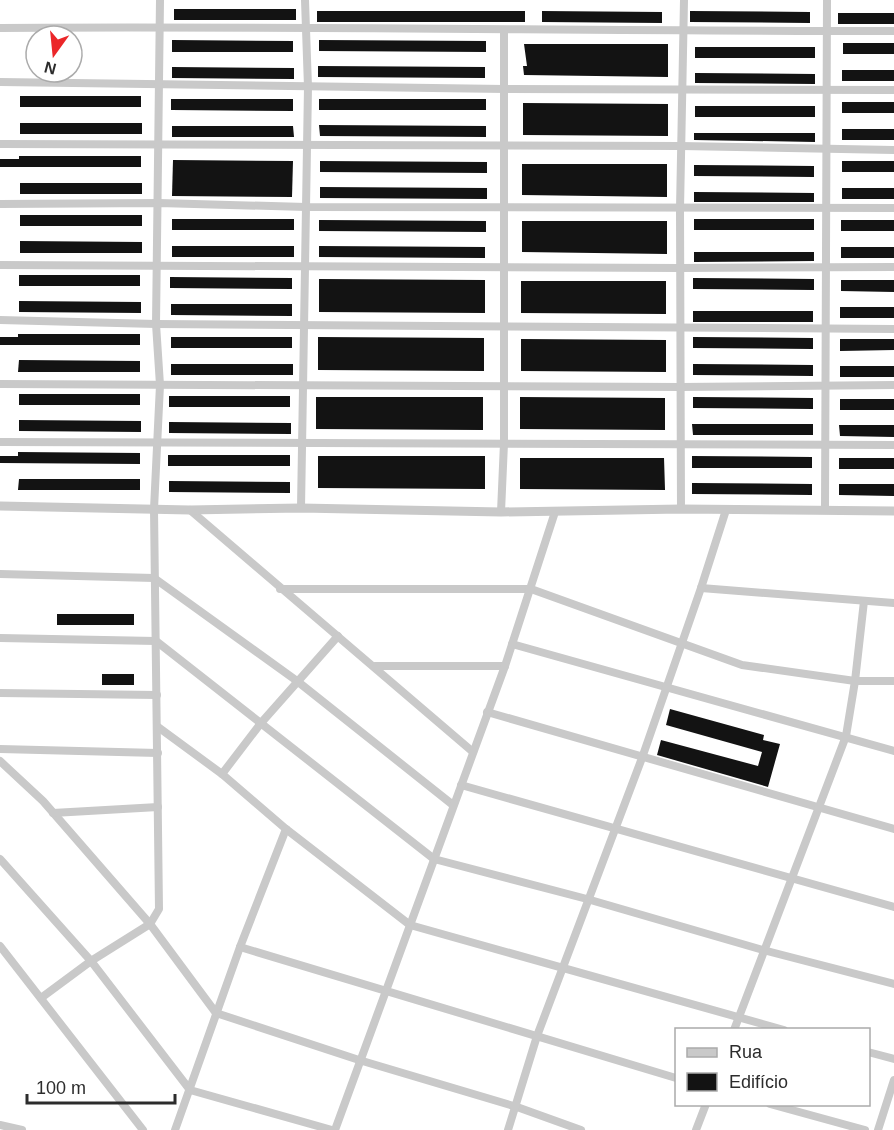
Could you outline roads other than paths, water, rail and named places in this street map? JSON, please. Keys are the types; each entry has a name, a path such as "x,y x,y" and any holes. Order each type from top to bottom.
{"street":[{"path":"41,998 91,961 150,924 159,909 154,509 160,385 156,324 160,0"},
{"path":"301,508 308,87 305,0"},
{"path":"681,509 680,209 684,0"},
{"path":"825,510 827,0"},
{"path":"0,28 305,27 504,31 894,31"},
{"path":"501,512 504,443 502,146 504,31"},
{"path":"0,82 504,89 894,90"},
{"path":"0,144 681,146 894,150"},
{"path":"0,204 159,203 306,207 680,209 894,208"},
{"path":"0,264 504,268 894,267"},
{"path":"0,320 156,324 894,329"},
{"path":"0,384 681,387 894,385"},
{"path":"0,442 894,444"},
{"path":"0,506 501,512 681,509 894,511"},
{"path":"190,510 473,752"},
{"path":"508,1130 517,1107 537,1036 642,758 726,510"},
{"path":"0,859 91,961 190,1090 334,1130 505,666 555,512"},
{"path":"0,574 154,578 297,681 453,806"},
{"path":"701,588 894,603"},
{"path":"280,589 531,589 681,641 742,665 855,681 894,681"},
{"path":"734,1028 846,736 864,601"},
{"path":"222,774 261,723 338,636"},
{"path":"0,638 156,641 434,860 588,899 763,950 894,984"},
{"path":"512,644 894,751"},
{"path":"375,666 505,666"},
{"path":"0,693 157,695"},
{"path":"487,712 894,829"},
{"path":"158,727 222,774 286,829 410,925 780,1028"},
{"path":"0,749 158,753"},
{"path":"0,761 53,813 150,924 216,1013 359,1060 517,1107 581,1130"},
{"path":"461,785 894,907"},
{"path":"53,813 158,807"},
{"path":"175,1130 240,947 286,829"},
{"path":"0,946 143,1130"},
{"path":"240,947 675,1078"},
{"path":"870,1053 894,1059"},
{"path":"878,1130 894,1080"},
{"path":"696,1130 705,1106"},
{"path":"777,1106 865,1130"},
{"path":"0,1125 22,1130"}]}
